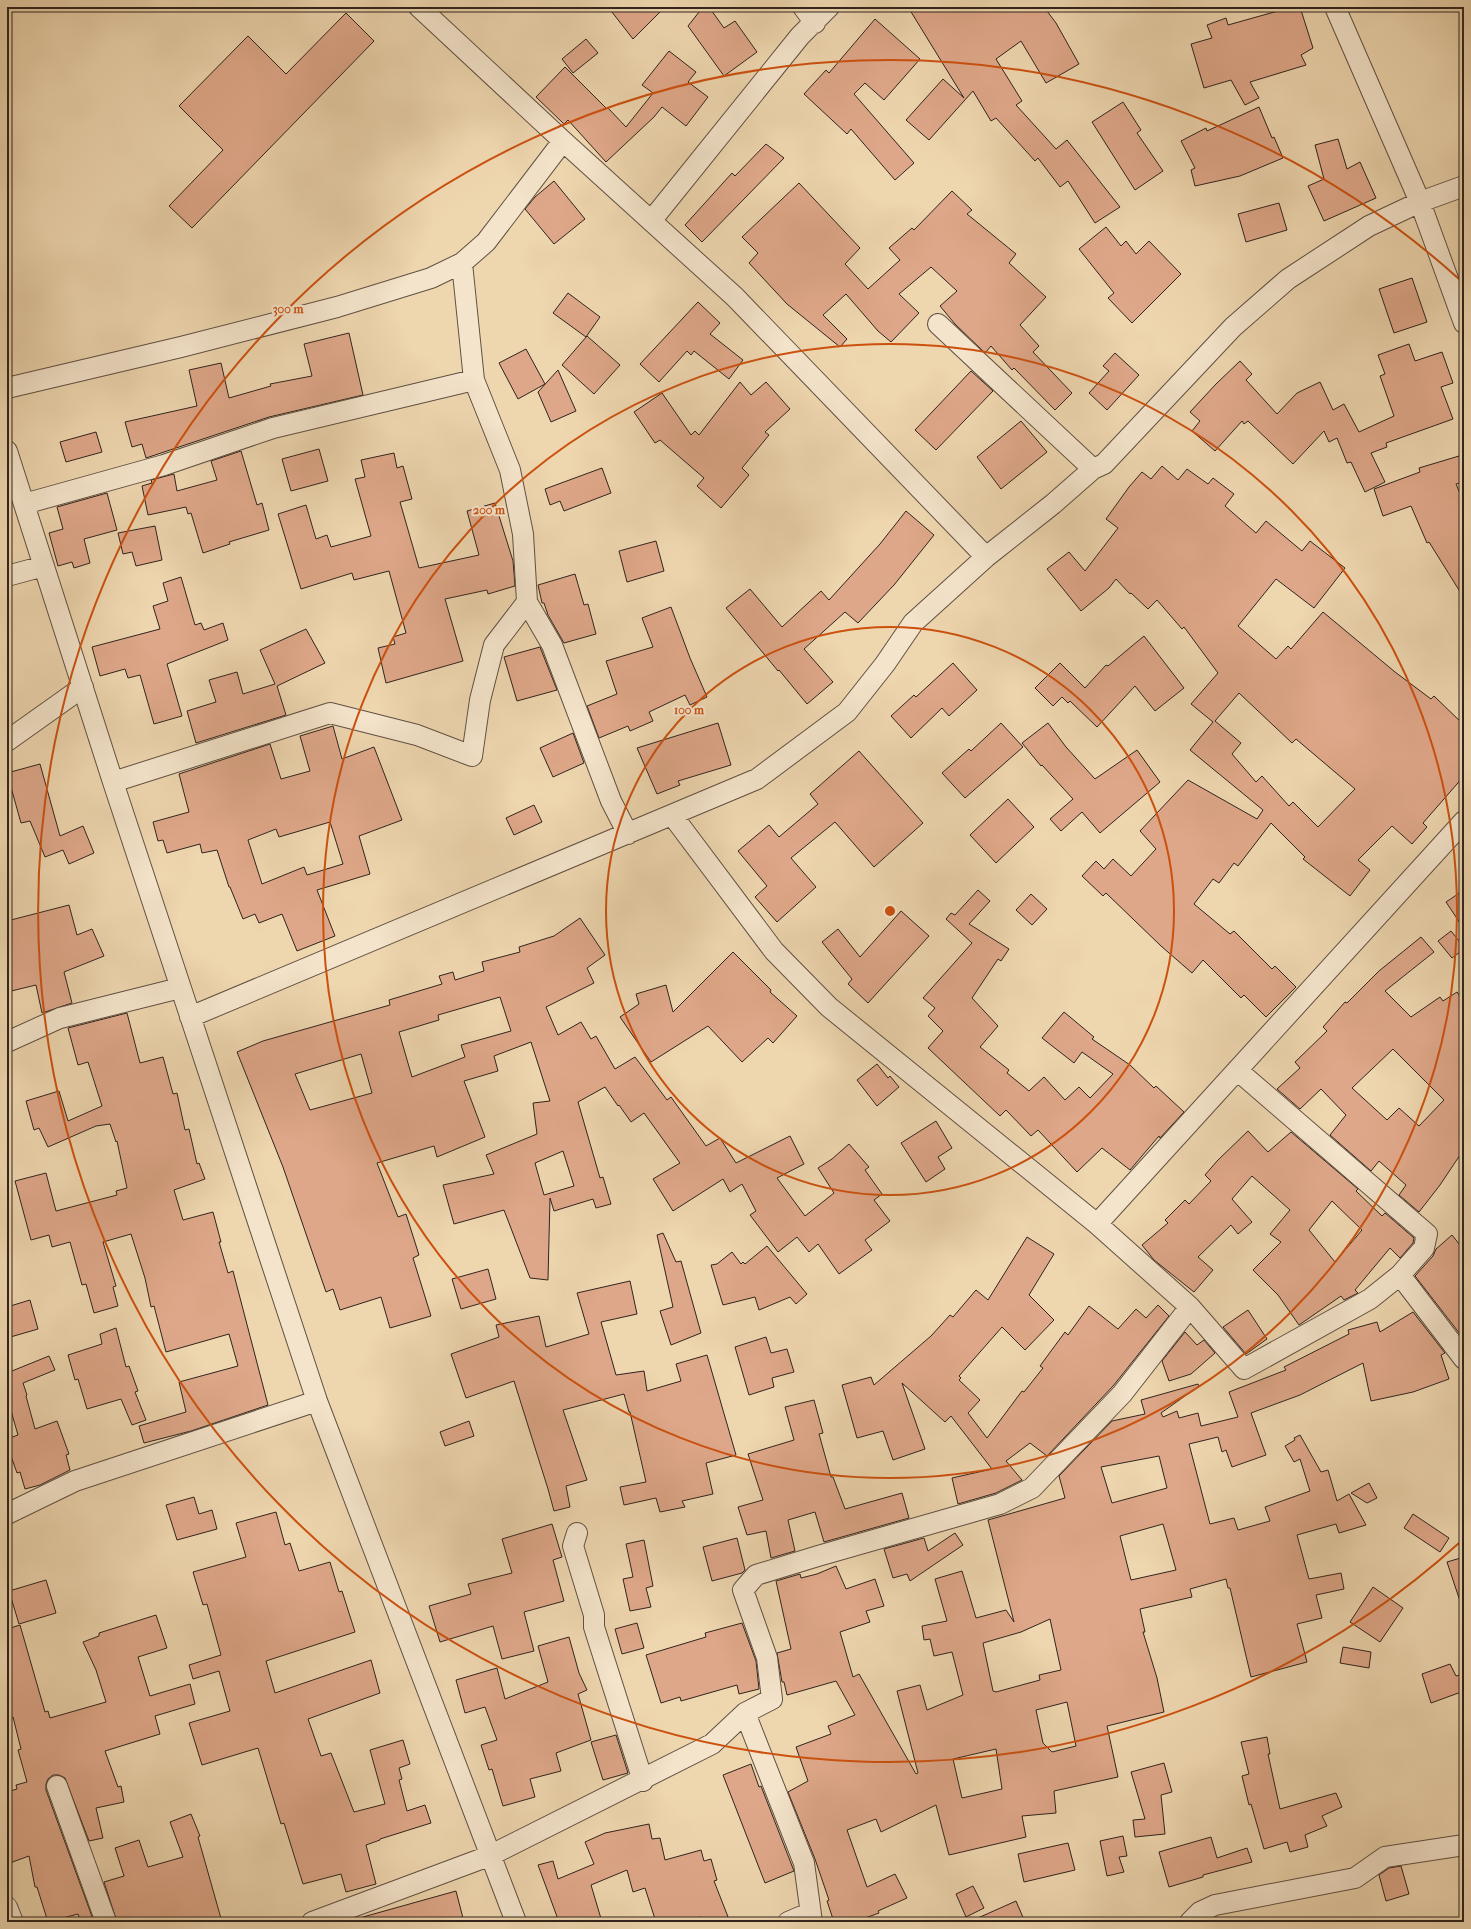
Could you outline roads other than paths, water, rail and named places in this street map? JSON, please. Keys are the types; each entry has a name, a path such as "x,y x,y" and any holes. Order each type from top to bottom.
{"street":[{"path":"419,7 651,222 735,297 986,557"},
{"path":"803,7 815,23"},
{"path":"651,222 800,36 815,23 829,7"},
{"path":"1335,7 1420,202 1464,323"},
{"path":"7,388 181,347 337,307 431,278 462,263 486,242 563,141"},
{"path":"190,1017 758,779 846,712 885,664 913,623 986,557 1053,504 1093,469 1104,464 1233,327 1288,279 1369,226 1420,202 1464,186"},
{"path":"462,263 474,380 510,470 523,534 527,602 552,645 611,801 628,834"},
{"path":"938,324 1093,469"},
{"path":"24,504 164,466 273,428 474,380"},
{"path":"7,451 180,988 317,1401 516,1922"},
{"path":"7,576 44,566"},
{"path":"113,782 330,713 417,736 472,756 480,700 494,645 527,602"},
{"path":"7,741 83,686"},
{"path":"672,815 774,951 829,1007 1097,1224 1190,1307 1244,1369 1370,1299 1400,1275 1424,1248 1427,1234 1237,1070"},
{"path":"1097,1224 1464,821"},
{"path":"7,1042 60,1018 180,988"},
{"path":"1400,1275 1464,1359"},
{"path":"312,1922 490,1856 712,1744 745,1713 772,1699 767,1658 743,1590 756,1575 1000,1504 1032,1488 1122,1394 1190,1307"},
{"path":"7,1514 75,1481 317,1401"},
{"path":"577,1533 573,1546 594,1615 594,1627 643,1780"},
{"path":"745,1713 804,1863 810,1922"},
{"path":"58,1786 106,1922"},
{"path":"1190,1922 1200,1912 1215,1905 1355,1878 1385,1857 1464,1845"},
{"path":"7,1907 13,1922"},
{"path":"788,1922 802,1916 810,1922"}]}
